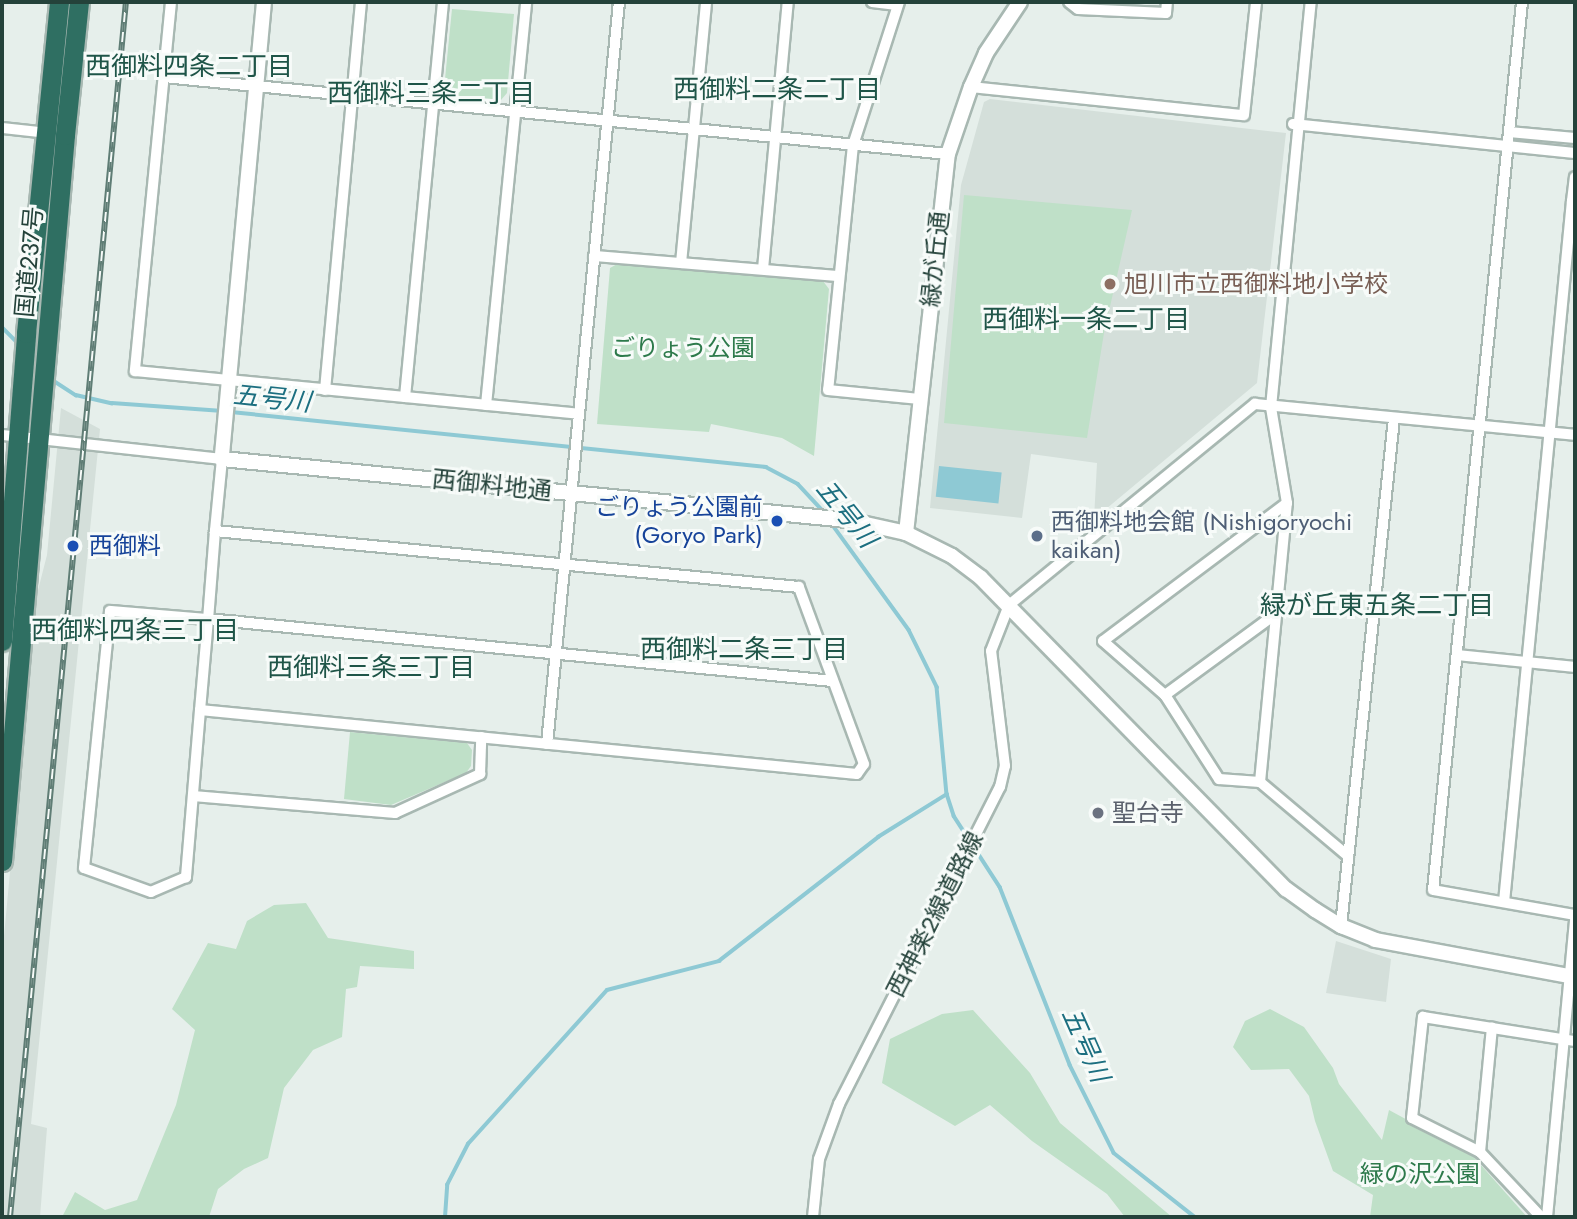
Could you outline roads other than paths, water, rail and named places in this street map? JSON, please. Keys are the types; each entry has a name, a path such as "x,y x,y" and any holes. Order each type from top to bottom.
{"highway":[{"name":"国道237号","path":"2,861 9,704 39,439 46,350 60,2"},
{"name":"国道237号","path":"2,641 9,436 22,379 26,334 56,134 79,2"}],"street":[{"path":"171,2 135,371 579,414"},
{"path":"264,2 226,397 222,459 215,531 208,619 186,877 151,892 84,868 110,611 208,619 832,681"},
{"path":"325,390 361,2"},
{"path":"405,397 443,2"},
{"path":"486,405 526,2"},
{"path":"547,744 619,2"},
{"path":"681,263 706,2"},
{"path":"763,270 788,2"},
{"path":"872,2 898,3 853,145 828,390 920,399"},
{"name":"緑が丘通","path":"906,533 948,154 986,53 1020,2"},
{"path":"1069,2 1078,9 1166,13 1167,2"},
{"path":"971,87 1244,115 1256,2"},
{"path":"1261,782 1287,503 1271,407 1296,124 1311,2"},
{"path":"1522,2 1433,890 1575,917 1570,1040 1547,1217"},
{"path":"164,78 948,154"},
{"path":"1296,124 1575,153"},
{"path":"2,128 56,134"},
{"path":"1509,132 1575,138"},
{"path":"1504,902 1575,177"},
{"path":"594,256 838,276"},
{"path":"1009,605 1255,404 1575,435"},
{"path":"1341,926 1394,418"},
{"path":"9,436 222,459"},
{"name":"西御料地通","path":"222,459 848,520 906,533"},
{"path":"1287,503 1102,641 1166,695 1219,779 1261,782 1348,856"},
{"path":"200,710 857,774 864,764 799,587 215,531"},
{"path":"906,533 952,556 982,578 1286,889 1341,926 1376,940 1407,948 1573,977"},
{"name":"西神楽2線道路線","path":"813,1217 819,1159 839,1104 1000,787 1005,766 992,651 1009,605"},
{"path":"1166,695 1277,613"},
{"path":"1457,655 1575,667"},
{"path":"193,796 395,813 480,774 481,737"},
{"path":"1541,1217 1480,1152 1412,1118 1423,1017 1570,1040"},
{"path":"1480,1152 1492,1028"}],"water":[{"path":"939,466 1002,473 998,503 936,497"}],"waterway":[{"name":"五号川","path":"2,327 18,343"},
{"name":"五号川","path":"51,379 76,395 112,403 223,411"},
{"name":"五号川","path":"231,412 766,467 798,484 824,512"},
{"name":"五号川","path":"832,524 909,630 937,687 947,794 954,816 1000,887 1070,1065 1114,1153 1195,1217"},
{"path":"445,1217 447,1185 468,1144 607,990 719,961 878,837 947,794"}],"railway":[{"path":"10,1217 126,2"}],"place":[{"name":"旭川市立西御料地小学校","path":"1110,284"},
{"name":"ごりょう公園前 (Goryo Park)","path":"777,521"},
{"name":"西御料地会館 (Nishigoryochi kaikan)","path":"1037,536"},
{"name":"西御料","path":"73,546"},
{"name":"聖台寺","path":"1098,813"}],"district":[{"name":"西御料四条二丁目","path":"189,67"},
{"name":"西御料二条二丁目","path":"777,90"},
{"name":"西御料三条二丁目","path":"431,94"},
{"name":"西御料一条二丁目","path":"1086,320"},
{"name":"緑が丘東五条二丁目","path":"1377,606"},
{"name":"西御料四条三丁目","path":"135,631"},
{"name":"西御料二条三丁目","path":"744,650"},
{"name":"西御料三条三丁目","path":"371,668"}],"park label":[{"name":"ごりょう公園","path":"683,348"},
{"name":"緑の沢公園","path":"1420,1174"}]}
